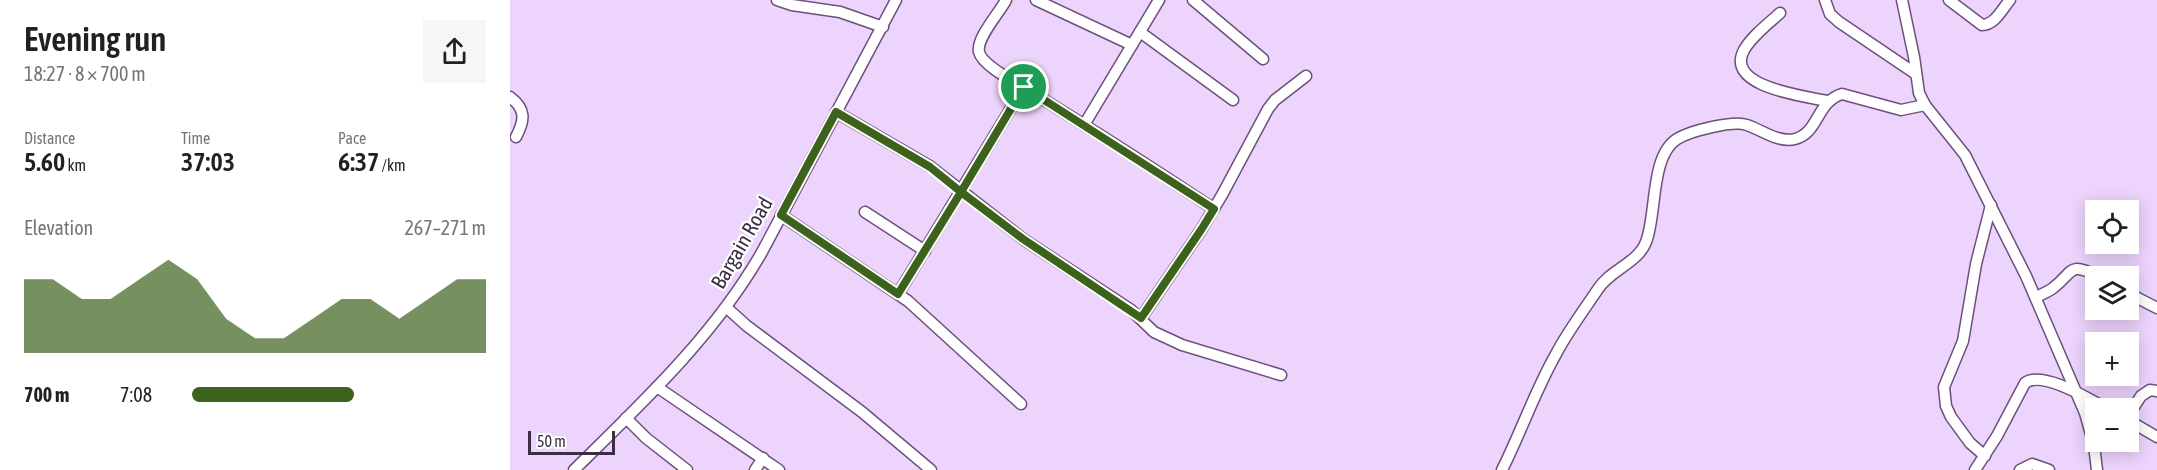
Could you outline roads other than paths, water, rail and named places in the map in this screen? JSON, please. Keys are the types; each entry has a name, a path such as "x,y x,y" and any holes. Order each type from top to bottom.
{"street":[{"path":"777,0 792,5 840,12 883,27"},
{"name":"Bargain Road","path":"574,470 657,387 727,308 750,273 896,0"},
{"path":"1006,0 982,37 979,46 979,53 992,67 1214,209"},
{"path":"1036,0 1132,45"},
{"path":"1084,125 1160,0"},
{"path":"1193,0 1263,59"},
{"path":"1825,0 1830,14 1839,22 1916,74"},
{"path":"1902,0 1919,93 1925,105 1962,150 2036,297 2091,432 2097,470"},
{"path":"1949,0 1977,22 1989,25 2010,0"},
{"path":"1780,13 1745,48 1741,57 1741,67 1746,76 1758,83 1779,91 1827,101"},
{"path":"1140,32 1233,100"},
{"path":"1141,318 1214,209 1268,109 1275,100 1306,76"},
{"path":"898,294 1024,87"},
{"path":"1502,470 1549,366 1565,338 1605,279 1633,259 1646,244 1661,164 1667,149 1675,140 1692,133 1735,123 1744,124 1778,138 1796,139 1810,129 1827,101 1842,94 1901,110 1925,105"},
{"path":"510,97 523,112 522,125 516,137"},
{"path":"836,112 930,167 1023,239 1141,318 1154,332 1182,345 1281,375"},
{"path":"1985,456 1965,437 1951,417 1946,406 1944,387 1963,341 1976,264 1991,205"},
{"path":"866,212 925,251"},
{"path":"781,215 923,313 1021,404"},
{"path":"2036,297 2054,287 2067,272 2074,269 2085,271"},
{"path":"2139,299 2157,308"},
{"path":"727,308 747,326 862,411 931,470"},
{"path":"1975,470 2025,383 2030,379 2037,378 2087,398"},
{"path":"657,387 779,470"},
{"path":"2139,399 2150,390 2157,391"},
{"path":"626,418 646,438 687,470"},
{"path":"2139,426 2157,437"},
{"path":"755,470 763,458"},
{"path":"2020,470 2032,464 2049,470"}]}
